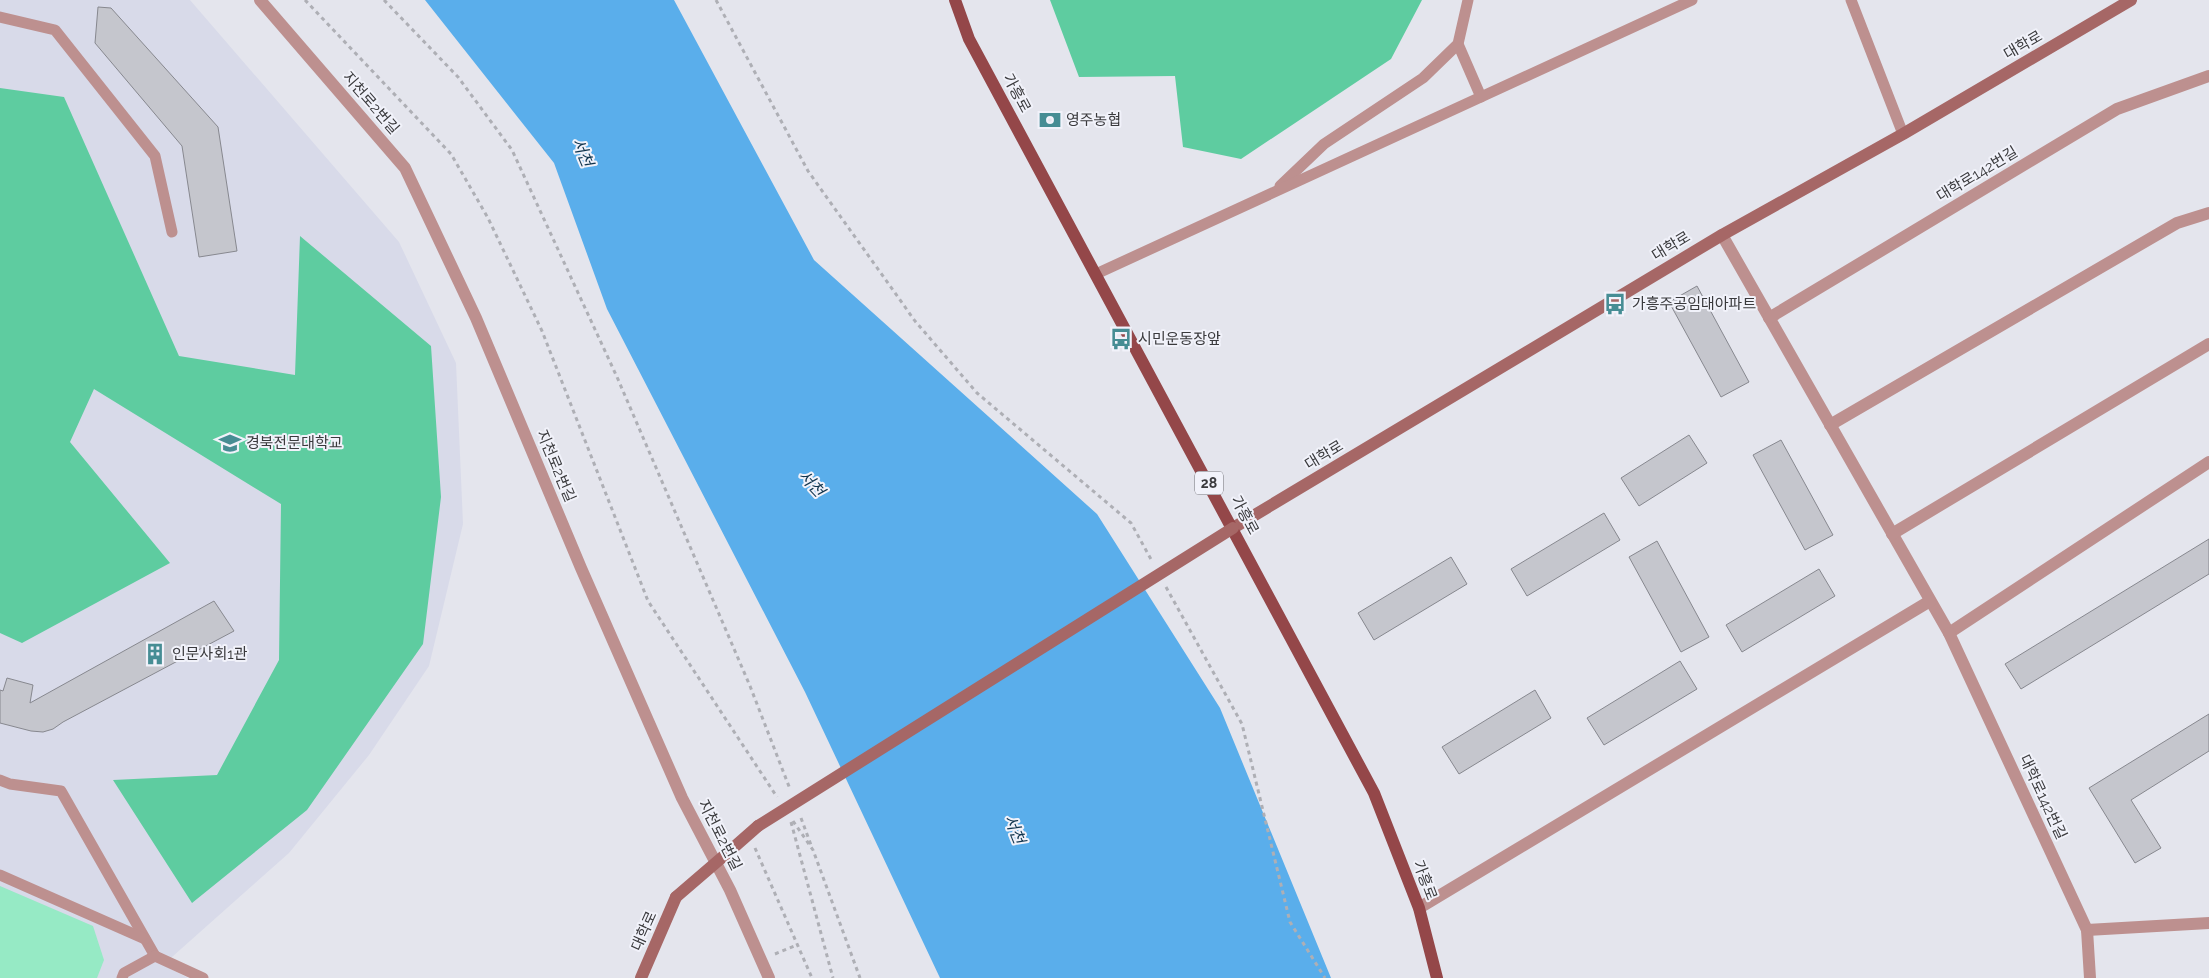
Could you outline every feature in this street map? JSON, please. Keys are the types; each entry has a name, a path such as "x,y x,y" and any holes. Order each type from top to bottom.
{"main road":[{"name":"가흥로","path":"955,0 969,39 1374,793 1419,908 1437,978"},
{"name":"대학로","path":"641,978 676,897 753,830 1233,528 1722,234 1903,134 2131,0"}],"street":[{"name":"지천로2번길","path":"260,0 405,168 476,318 581,568 682,798 730,890 768,978"},
{"name":"대학로142번길","path":"1769,318 2116,109 2209,76"},
{"path":"1830,425 2177,223 2209,213"},
{"name":"대학로142번길","path":"1722,234 1949,633 2087,930 2090,978"},
{"path":"1892,534 2209,344"},
{"path":"1949,633 2209,462"},
{"path":"1419,908 1930,601"},
{"path":"2087,930 2209,922"}],"lane":[{"path":"1273,192 1324,144 1423,78 1458,44 1468,0"},
{"path":"1096,274 1692,0"},
{"path":"1851,0 1903,134"},
{"path":"0,17 55,30 155,156 172,232"},
{"path":"1458,44 1481,97"},
{"path":"0,780 10,784 61,792 155,956 202,978"},
{"path":"0,875 145,938"},
{"path":"122,978 124,973 155,956"}],"path":[{"path":"305,0 451,154 470,186 488,218 542,331 648,601 779,800"},
{"path":"384,0 458,77 512,150 620,386 750,686 792,795"},
{"path":"716,0 808,171 915,321 977,393 1131,523 1155,567"},
{"path":"1165,584 1242,724 1290,922 1325,978"},
{"path":"799,813 860,978"},
{"path":"813,850 789,814 833,978"},
{"path":"753,830 797,945 812,978"},
{"path":"760,960 797,945"}],"shaded area":[{"name":"경북전문대학교","path":"0,0 190,0 399,242 456,363 463,524 429,666 369,755 289,853 163,965 188,978 0,978"}],"green space":[{"path":"1050,0 1422,0 1391,59 1241,159 1183,147 1175,76 1079,77"},
{"path":"0,88 64,97 179,356 295,375 300,236 431,346 441,497 423,644 307,810 192,903 113,780 217,775 279,660 281,504 94,389 70,442 170,563 22,643 0,633"},
{"path":"0,886 93,926 104,960 97,978 0,978"}],"water":[{"name":"서천","path":"425,0 674,0 814,260 1097,514 1220,708 1331,978 940,978 805,692 607,309 554,163"}],"building":[{"path":"98,7 111,8 218,127 237,251 199,257 182,146 95,43"},
{"path":"1697,286 1749,382 1721,397 1669,302"},
{"path":"1689,435 1707,463 1639,506 1621,478"},
{"path":"1781,440 1833,535 1805,550 1753,455"},
{"path":"1604,513 1620,540 1527,596 1511,569"},
{"path":"2209,539 2209,574 2021,689 2005,664"},
{"path":"1657,541 1709,637 1681,652 1629,557"},
{"path":"1451,557 1467,584 1374,640 1358,613"},
{"path":"1819,569 1835,596 1742,652 1726,625"},
{"name":"인문사회1관","path":"214,601 234,631 53,729 43,732 31,731 0,723 0,690 3,691 7,678 33,685 30,703"},
{"path":"1680,661 1697,689 1604,745 1587,718"},
{"path":"1535,690 1551,718 1459,774 1442,747"},
{"path":"2209,714 2209,751 2131,800 2161,848 2135,863 2089,788"}],"place":[{"name":"영주농협","path":"1050,120"},
{"name":"가흥주공임대아파트","path":"1615,304"},
{"name":"시민운동장앞","path":"1121,339"},
{"name":"경북전문대학교","path":"230,443"},
{"name":"인문사회1관","path":"155,654"}]}
